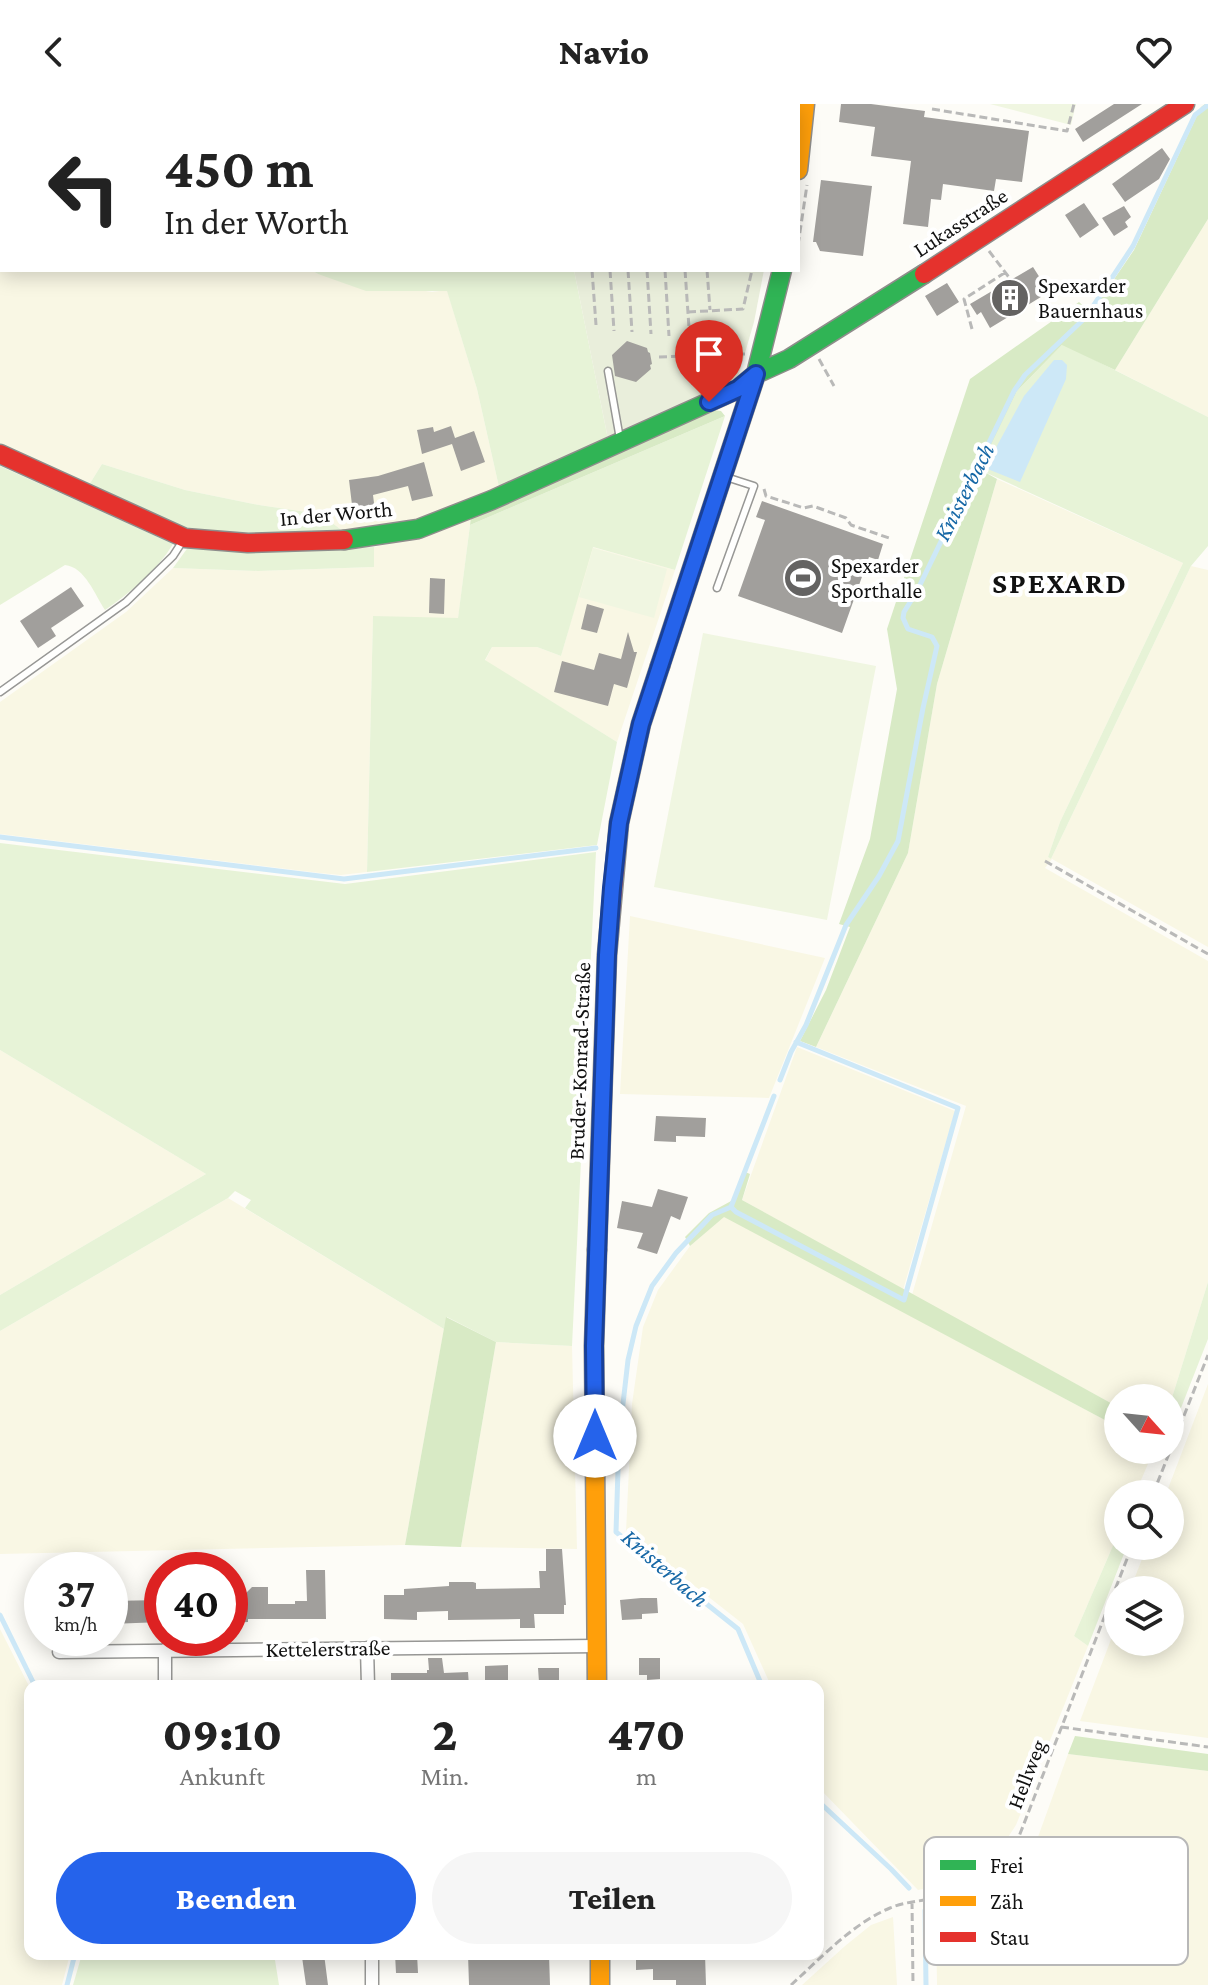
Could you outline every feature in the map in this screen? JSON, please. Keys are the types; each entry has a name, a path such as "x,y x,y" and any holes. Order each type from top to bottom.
{"street":[{"path":"800,151 805,104"},
{"name":"Lukasstraße","path":"756,374 789,359 879,303 1185,104"},
{"name":"Bruder-Konrad-Straße","path":"597,1680 594,1346 607,955 619,823 641,724 756,374 782,272"},
{"name":"In der Worth","path":"0,454 185,538 248,543 349,540 418,529 492,500 738,389 756,374"},
{"name":"Kettelerstraße","path":"248,1649 596,1646"},
{"path":"367,1648 368,1680"},
{"path":"165,1656 165,1680"},
{"path":"372,1960 372,1985"},
{"path":"600,1960 600,1985"}],"lane":[{"path":"608,371 621,442"},
{"path":"717,588 754,486 722,475"},
{"path":"0,692 126,602 173,556 185,538"}],"path":[{"path":"932,109 1067,131 1074,104"},
{"path":"990,253 1011,280"},
{"path":"592,272 596,325"},
{"path":"610,272 614,331"},
{"path":"628,272 632,332"},
{"path":"647,272 651,334"},
{"path":"665,272 669,336"},
{"path":"685,272 693,385"},
{"path":"707,272 710,311"},
{"path":"688,312 743,309 752,272"},
{"path":"972,329 964,299 1006,272"},
{"path":"659,357 749,353"},
{"path":"821,363 834,386"},
{"path":"764,489 766,496 804,508 813,506 846,518 851,525 889,538"},
{"path":"1045,861 1208,954"},
{"path":"1159,1480 1208,1355"},
{"name":"Hellweg","path":"1019,1837 1127,1560"},
{"path":"1061,1727 1208,1747"},
{"name":"Hellweg","path":"824,1955 868,1919 890,1908 924,1899"},
{"path":"912,1901 913,1985"},
{"name":"Hellweg","path":"791,1985 818,1960"}],"shaded area":[{"path":"1208,219 1208,417 1115,370"},
{"path":"0,272 314,272 432,292 447,290 477,389 499,487 419,522 347,534 320,514 185,490 102,464 89,485 0,444"},
{"path":"997,479 1183,563 1060,822 1048,857 1051,859 1191,566 1208,570 1208,947 1052,859 1045,868 1208,961 1208,1282 1176,1384 1104,1384 1104,1399 912,1295 966,1106 816,1047 908,853 937,684"},
{"path":"471,517 458,619 373,617 367,872 341,875 320,873 0,834 0,702 126,612 173,568 258,571 374,567 374,547 423,537"},
{"path":"592,547 675,570 617,742 485,661 492,647 537,647 561,656"},
{"path":"630,916 825,958 769,1098 620,1094"},
{"path":"797,1047 955,1111 903,1290 742,1200"},
{"path":"0,1050 206,1174 0,1295"},
{"path":"228,1198 444,1329 405,1545 0,1554 0,1331"},
{"path":"724,1216 1104,1420 1104,1464 1148,1464 1141,1480 1104,1480 1104,1560 1107,1560 1074,1636 1088,1646 1016,1825 1008,1837 924,1837 924,1889 918,1890 824,1793 824,1680 768,1680 743,1624 626,1532 632,1404 643,1327 658,1290 690,1246"},
{"path":"496,1342 572,1346 577,1549 461,1547"},
{"path":"1208,1384 1208,1738 1080,1721 1105,1656 1184,1656 1184,1576 1135,1576 1142,1560 1184,1560 1184,1480 1171,1480 1177,1464 1184,1464 1184,1447"},
{"path":"0,1629 26,1680 24,1960 68,1960 62,1985 0,1985"},
{"path":"1068,1754 1208,1771 1208,1985 937,1985 937,1965 1188,1965 1188,1837 1038,1837"},
{"path":"893,1917 897,1985 802,1985 871,1925"}],"green space":[{"path":"990,104 1076,104 1071,125"},
{"path":"1205,104 1208,104 1208,219 1115,370 1062,345 1017,391 979,469 997,479 937,684 908,853 816,1047 800,1041 826,990 850,927 839,924 870,839 897,689 887,629 970,379 1079,302 1091,313 1134,250"},
{"path":"314,272 574,272 608,439 499,487 477,389 447,291 366,291"},
{"path":"574,272 764,272 754,322 738,377 702,398 608,439"},
{"path":"1063,344 1208,417 1208,546 1191,566 1051,859 1048,857 1060,822 1183,563 978,469 1017,391"},
{"path":"713,410 721,411 725,416 470,525 471,517"},
{"path":"725,416 675,570 593,547 561,656 537,647 492,647 485,660 617,742 597,845 367,872 373,616 458,618 470,525"},
{"path":"102,464 185,490 320,514 347,534 245,537 186,531 89,485"},
{"path":"0,466 173,544 142,581 105,610 84,576 65,565 0,605"},
{"path":"189,546 244,552 374,547 374,567 258,571 173,568"},
{"path":"593,548 667,569 654,618 579,597"},
{"path":"703,633 876,666 827,920 654,887"},
{"path":"0,843 345,884 596,852 572,1346 496,1342 447,1317 444,1329 245,1208 251,1200 235,1191 228,1198 0,1331 0,1295 206,1174 0,1050"},
{"path":"743,1171 750,1174 742,1200 1104,1399 1104,1420 724,1217 690,1246 685,1237 709,1213 733,1200"},
{"path":"1208,1282 1208,1339 1184,1400 1184,1384 1176,1384"},
{"path":"446,1317 496,1342 461,1547 405,1545"},
{"path":"1107,1560 1122,1560 1115,1576 1104,1576 1104,1605 1088,1646 1074,1636"},
{"path":"1075,1736 1208,1754 1208,1771 1068,1754"},
{"path":"80,1960 275,1960 279,1985 73,1985"}],"water":[{"path":"1054,360 1062,360 1067,365 1066,379 1020,482 985,468 1024,396"}],"building":[{"path":"841,104 871,104 925,111 924,117 1029,131 1022,182 996,179 994,191 943,184 941,200 931,199 928,227 903,224 911,161 871,156 875,127 839,122"},
{"path":"1114,104 1142,104 1083,142 1075,129"},
{"path":"1162,148 1170,159 1159,179 1125,202 1112,184"},
{"path":"821,180 872,186 863,256 820,251 813,242"},
{"path":"1084,203 1099,225 1080,238 1065,215"},
{"path":"1124,206 1131,217 1125,222 1128,227 1114,236 1102,218"},
{"name":"Spexarder Bauernhaus","path":"1033,267 1049,292 990,328 981,312 977,315 970,304"},
{"path":"947,283 959,302 937,316 925,296"},
{"path":"627,341 647,348 650,353 651,369 636,382 615,376 612,355"},
{"path":"451,426 455,438 474,431 485,462 461,471 452,444 422,454 417,430 433,427 434,432"},
{"path":"424,462 433,496 412,501 408,486 373,495 375,511 353,513 349,480 378,476"},
{"name":"Spexarder Sporthalle","path":"762,501 883,544 878,560 869,557 842,633 738,596 765,520 756,517"},
{"path":"430,578 445,579 444,614 429,613"},
{"path":"71,587 84,606 51,628 56,636 38,648 20,621"},
{"path":"587,604 604,609 597,633 581,629"},
{"path":"628,632 634,652 637,652 627,688 614,684 608,706 554,692 562,661 594,670 599,653 621,659"},
{"path":"656,1116 706,1118 705,1137 676,1136 676,1142 654,1141"},
{"path":"658,1189 688,1197 680,1220 671,1216 657,1254 637,1248 643,1233 617,1228 622,1201 652,1207"},
{"path":"546,1549 562,1549 566,1605 564,1614 534,1614 535,1628 520,1628 520,1619 448,1620 448,1611 417,1612 417,1620 384,1619 384,1595 404,1595 404,1589 449,1586 449,1582 473,1582 476,1589 540,1588 539,1571 546,1571"},
{"path":"306,1570 325,1570 326,1619 248,1619 248,1591 252,1587 268,1587 268,1604 307,1601"},
{"path":"657,1598 658,1613 642,1614 642,1619 622,1620 620,1600"},
{"path":"144,1600 144,1623 128,1623 128,1601"},
{"path":"428,1658 442,1658 444,1673 468,1672 469,1680 391,1680 391,1673 427,1673"},
{"path":"639,1658 660,1658 660,1679 647,1680 647,1675 639,1675"},
{"path":"508,1665 508,1680 485,1680 485,1666"},
{"path":"538,1668 559,1668 559,1680 539,1680"},
{"path":"302,1960 325,1960 328,1985 306,1985"},
{"path":"395,1960 417,1960 418,1973 396,1973"},
{"path":"468,1960 549,1960 550,1985 469,1985"},
{"path":"636,1960 705,1960 706,1985 676,1985 676,1980 653,1980 653,1969 636,1970"}],"waterway":[{"name":"Knisterbach","path":"780,1080 846,925 898,841 937,646 932,637 908,629 904,612 1014,391 1025,375 1086,317 1133,246 1195,115 1208,105"},
{"path":"0,837 344,879 596,848"},
{"path":"731,1207 904,1300 958,1108 796,1042"},
{"name":"Knisterbach","path":"759,1680 738,1629 616,1532 619,1439 628,1360 636,1326 652,1286 676,1253 712,1215 731,1207 774,1096"},
{"path":"0,1615 32,1680"},
{"name":"Knisterbach","path":"824,1807 909,1888"},
{"path":"67,1985 73,1960"},
{"name":"Knisterbach","path":"926,1965 926,1985"}],"traffic: fast":[{"path":"660,666 756,374 782,272"},
{"path":"344,540 418,529 492,500 738,389 756,374 789,359 924,274"}],"traffic: slow":[{"path":"800,151 805,104"},
{"path":"597,1250 594,1346 597,1680"},
{"path":"600,1960 600,1985"}],"traffic: jam":[{"path":"924,274 1185,104"},
{"path":"0,454 185,538 248,543 344,540"},
{"path":"597,1250 607,955 619,823 641,724 660,666"}],"place":[{"name":"Spexarder Bauernhaus","path":"1010,298"},
{"name":"Spexarder Sporthalle","path":"803,578"}],"district":[{"name":"SPEXARD","path":"1060,583"}],"route":[{"path":"595,1436 594,1346 607,955 619,823 641,724 756,374 738,389 709,402"}]}
